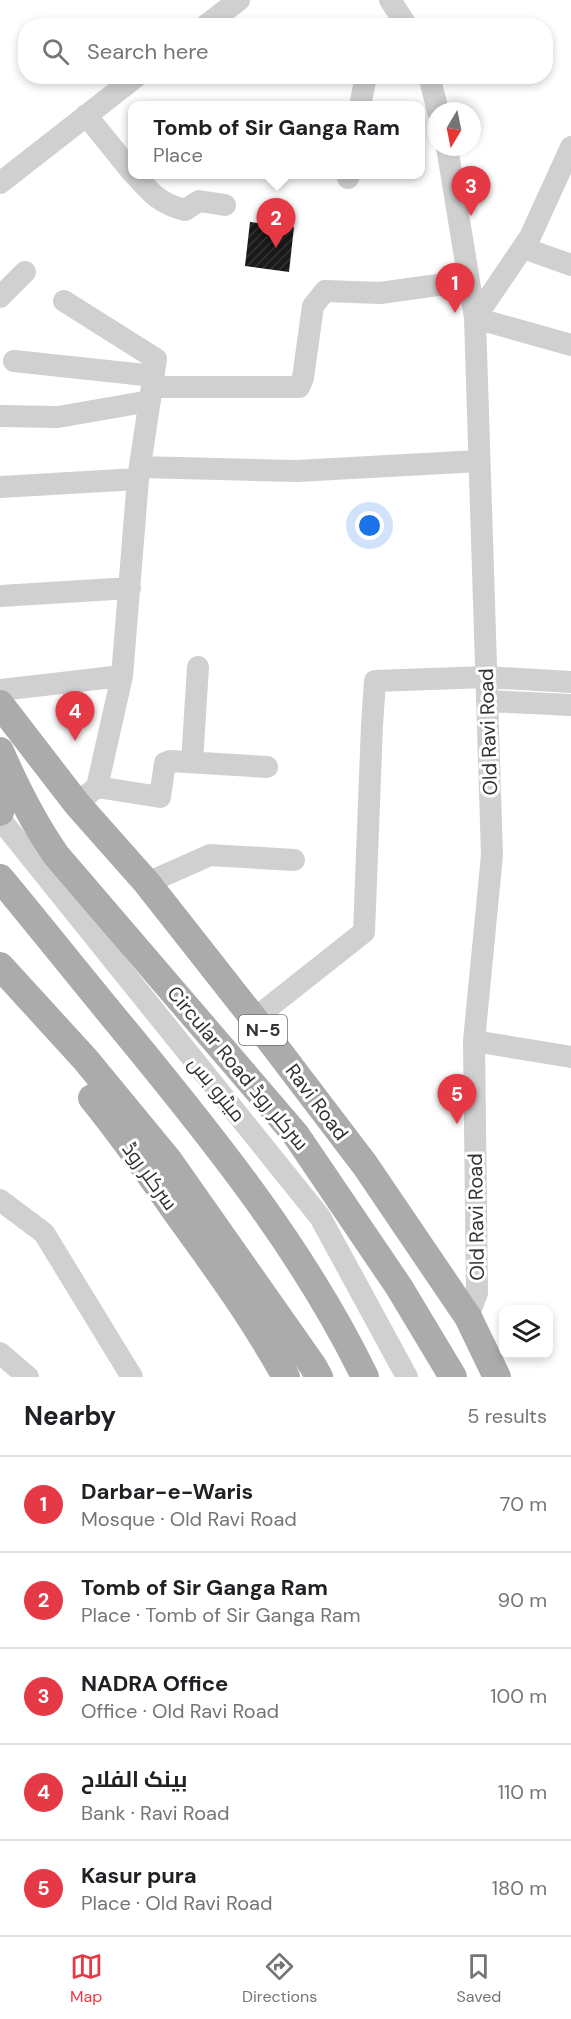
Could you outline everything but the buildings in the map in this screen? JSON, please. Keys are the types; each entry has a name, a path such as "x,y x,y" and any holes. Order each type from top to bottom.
{"main road":[{"name":"Ravi Road","path":"0,704 87,796 147,884 254,1019 364,1165 468,1317 497,1377"},
{"path":"0,812 4,761"},
{"name":"Circular Road سرکلر روڈ","path":"4,761 38,829 56,855 296,1135 399,1287 453,1377"},
{"path":"0,878 204,1128 293,1253 344,1332 365,1377"},
{"path":"0,966 85,1059 169,1161 314,1366 319,1377"},
{"name":"سرکلر روڈ","path":"0,985 113,1125 207,1254 286,1377"}],"street":[{"path":"215,18 239,0"},
{"path":"390,0 402,18"},
{"path":"0,183 127,84"},
{"path":"361,101 364,84"},
{"path":"431,84 436,102"},
{"path":"86,115 128,167"},
{"path":"571,147 566,172 530,237 475,318 571,345"},
{"name":"Old Ravi Road","path":"448,156 467,281 475,318 492,855 474,1041 477,1293 468,1317"},
{"path":"138,179 151,193 168,206 185,210 199,201 225,204"},
{"path":"523,248 571,265"},
{"path":"0,297 26,272"},
{"path":"14,361 152,388 299,387 303,378 313,306 325,291 380,293 467,281"},
{"path":"64,301 156,359 139,473 122,676 87,796 160,797 165,763 192,762 267,767"},
{"path":"0,416 58,417 152,388"},
{"path":"0,487 139,473 297,471 479,461"},
{"path":"0,596 130,588"},
{"path":"192,762 198,667"},
{"path":"0,690 122,676"},
{"path":"254,1019 364,932 375,681 486,677 571,682"},
{"path":"487,701 571,705"},
{"name":"میٹرو بس","path":"0,819 320,1217 407,1377"},
{"path":"147,884 210,855 294,860"},
{"path":"474,1041 571,1057"},
{"path":"0,1200 44,1233 132,1377"},
{"path":"0,1353 28,1377"}],"place":[{"name":"NADRA Office","path":"471,216"},
{"name":"Tomb of Sir Ganga Ram","path":"276,248"},
{"name":"Darbar-e-Waris","path":"455,313"},
{"name":"بینک الفلاح","path":"75,741"},
{"name":"Kasur pura","path":"457,1124"}]}
